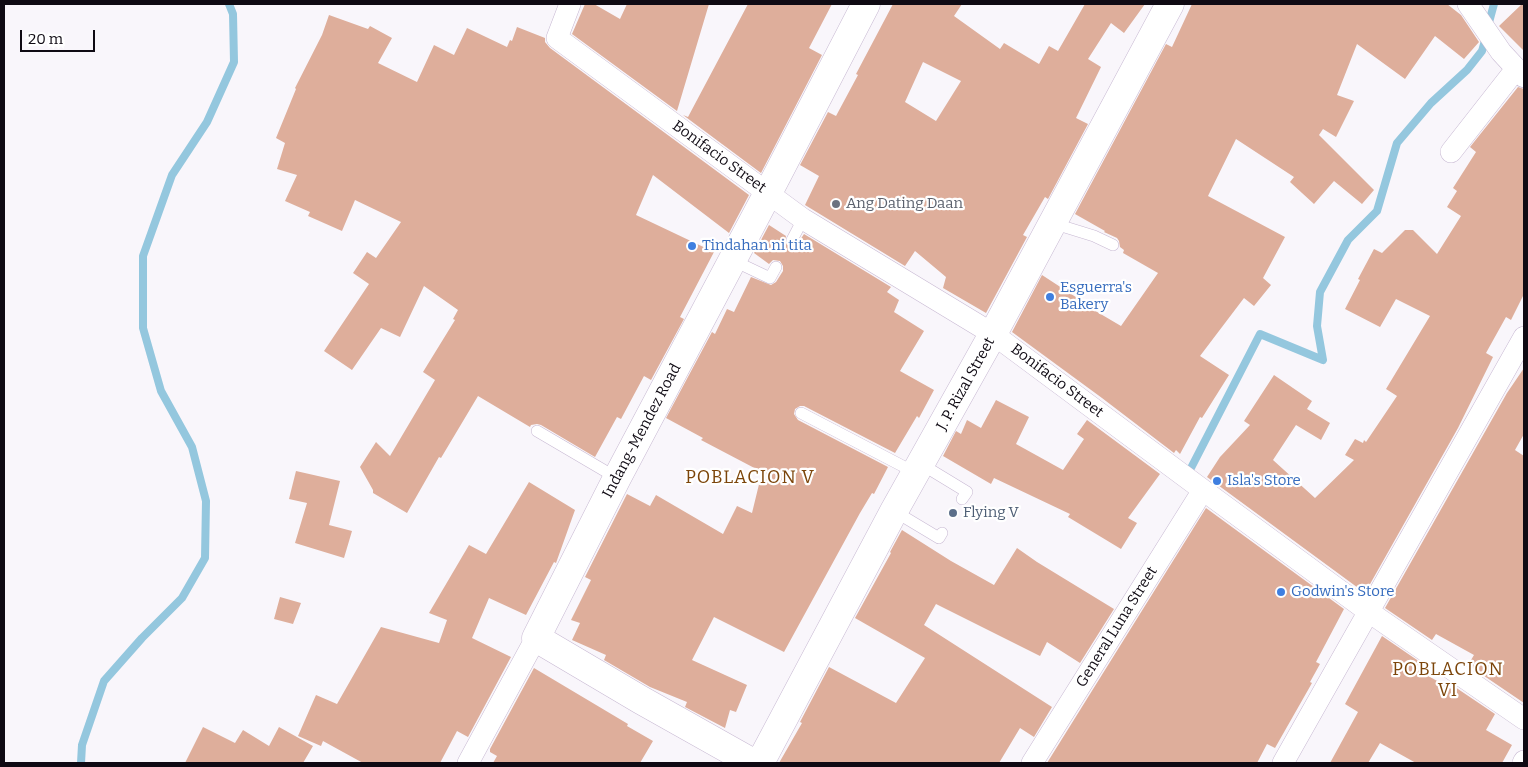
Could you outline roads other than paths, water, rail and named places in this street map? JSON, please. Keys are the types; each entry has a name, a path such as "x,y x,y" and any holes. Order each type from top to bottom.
{"main road":[{"name":"Indang-Mendez Road","path":"536,638 617,478 866,4"},
{"name":"J. P. Rizal Street","path":"760,763 894,511 993,334 1170,4"},
{"path":"536,638 649,705 753,763"}],"street":[{"name":"Bonifacio Street","path":"570,4 557,38 803,219 993,334 1369,612 1524,719"},
{"path":"1451,152 1522,74 1502,52 1470,7"},
{"path":"1283,763 1524,337"},
{"name":"General Luna Street","path":"1032,763 1203,490"},
{"path":"468,763 536,638"}],"lane":[{"path":"792,240 803,219"},
{"path":"1052,222 1094,236 1113,245"},
{"path":"732,260 770,278 776,267"},
{"path":"801,413 967,492 962,499"},
{"path":"537,431 617,478"},
{"path":"894,511 939,538 942,533"}],"waterway":[{"path":"81,763 82,745 104,681 142,638 182,598 205,558 206,501 192,447 161,391 143,328 143,256 172,175 207,122 234,62 233,14 229,4"},
{"path":"1488,26 1494,4"},
{"path":"1191,468 1260,334 1323,360 1317,326 1320,292 1348,240 1377,211 1397,143 1431,103 1467,70 1482,51 1486,37"}],"place":[{"name":"Ang Dating Daan","path":"836,204"},
{"name":"Tindahan ni tita","path":"692,246"},
{"name":"Esguerra's Bakery","path":"1050,297"},
{"name":"Isla's Store","path":"1217,481"},
{"name":"Flying V","path":"953,513"},
{"name":"Godwin's Store","path":"1281,592"}],"district":[{"name":"POBLACION V","path":"750,478"},
{"name":"POBLACION VI","path":"1448,680"}]}
